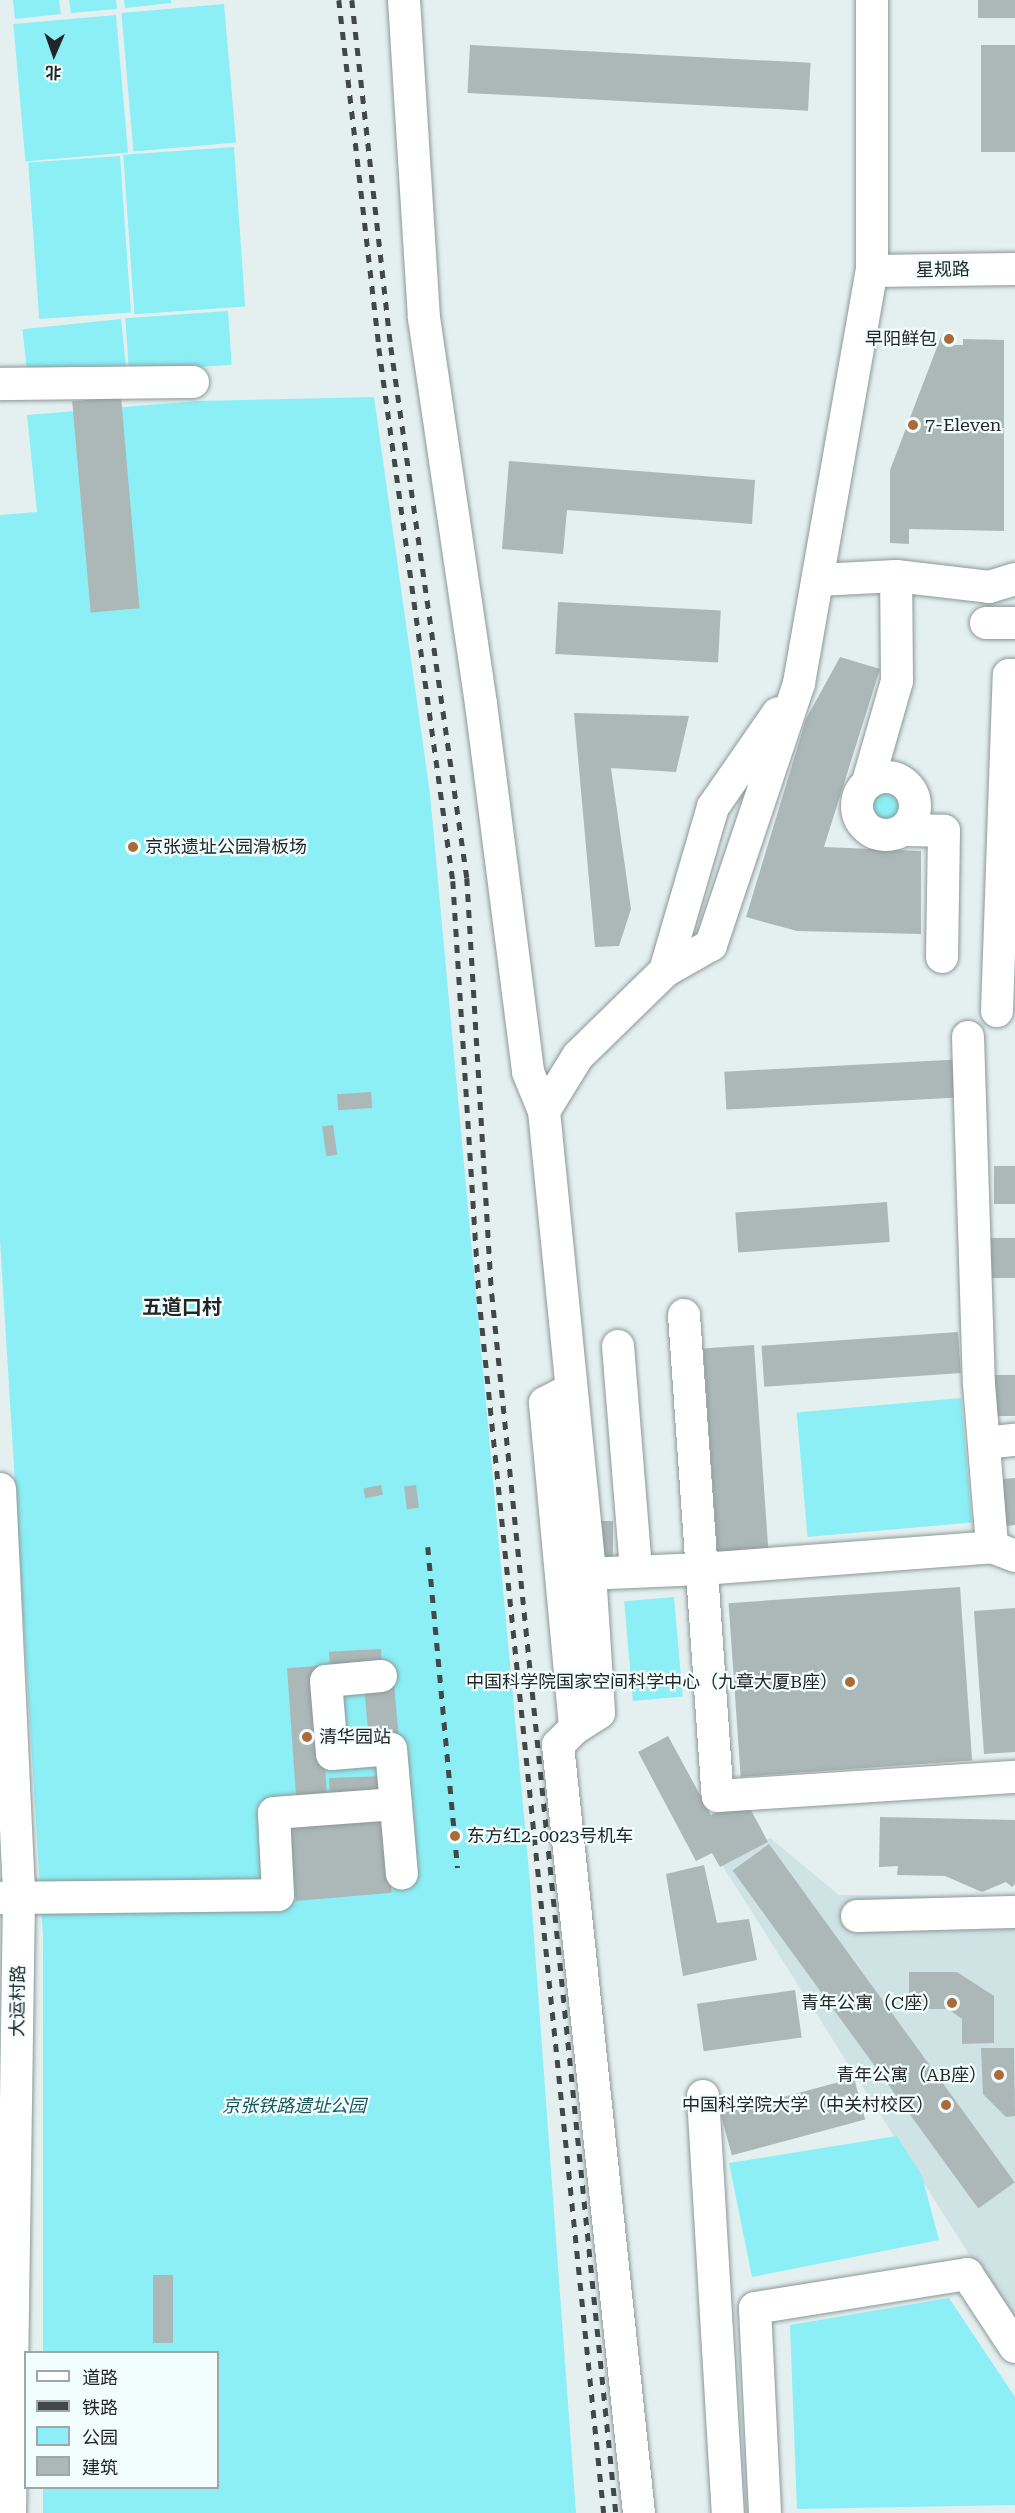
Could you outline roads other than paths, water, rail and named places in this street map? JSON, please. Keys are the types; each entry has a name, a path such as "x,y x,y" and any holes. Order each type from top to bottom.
{"street":[{"path":"404,0 424,318 481,704 528,1072 544,1111 570,1390 576,1574 599,1713 574,1728 558,1745 639,2513"},
{"path":"544,1111 578,1056 665,971 711,945 799,683 872,271 873,0"},
{"name":"星规路","path":"872,271 1015,269"},
{"path":"0,384 38,393 194,382"},
{"path":"818,580 896,576 989,587 1015,579"},
{"path":"896,576 897,681 868,782 857,802 862,825 882,836 905,830 944,831 942,957"},
{"path":"996,1011 1009,675 1015,675"},
{"path":"665,971 713,807 799,683"},
{"path":"868,782 890,777 910,788 916,810 905,830"},
{"path":"576,1574 1003,1551 984,1443 968,1037"},
{"path":"684,1315 718,1797 1015,1777"},
{"path":"618,1346 636,1571"},
{"path":"984,1443 1015,1440"},
{"name":"大运村路","path":"0,1489 9,1898 12,2456 10,2513"},
{"path":"381,1676 326,1681 332,1754 391,1749 402,1874"},
{"path":"9,1898 278,1895 274,1813 396,1804"},
{"path":"857,1916 1015,1912"},
{"path":"703,2096 718,2314 728,2513"},
{"path":"718,2314 967,2274 1015,2347"},
{"path":"755,2308 765,2513"}],"railway":[{"path":"339,0 379,348 453,881 479,1296 604,2513"},
{"path":"352,0 391,347 467,878 492,1294 616,2513"},
{"path":"428,1547 458,1868"}],"place":[{"name":"早阳鲜包","path":"949,339"},
{"name":"7-Eleven","path":"913,425"},
{"name":"京张遗址公园滑板场","path":"133,847"},
{"name":"中国科学院国家空间科学中心（九章大厦B座）","path":"850,1682"},
{"name":"清华园站","path":"307,1737"},
{"name":"东方红2-0023号机车","path":"455,1836"},
{"name":"青年公寓（C座）","path":"952,2003"},
{"name":"青年公寓（AB座）","path":"999,2075"},
{"name":"中国科学院大学（中关村校区）","path":"946,2105"}],"district":[{"name":"五道口村","path":"182,1307"}],"park label":[{"name":"京张铁路遗址公园","path":"294,2106"}]}
